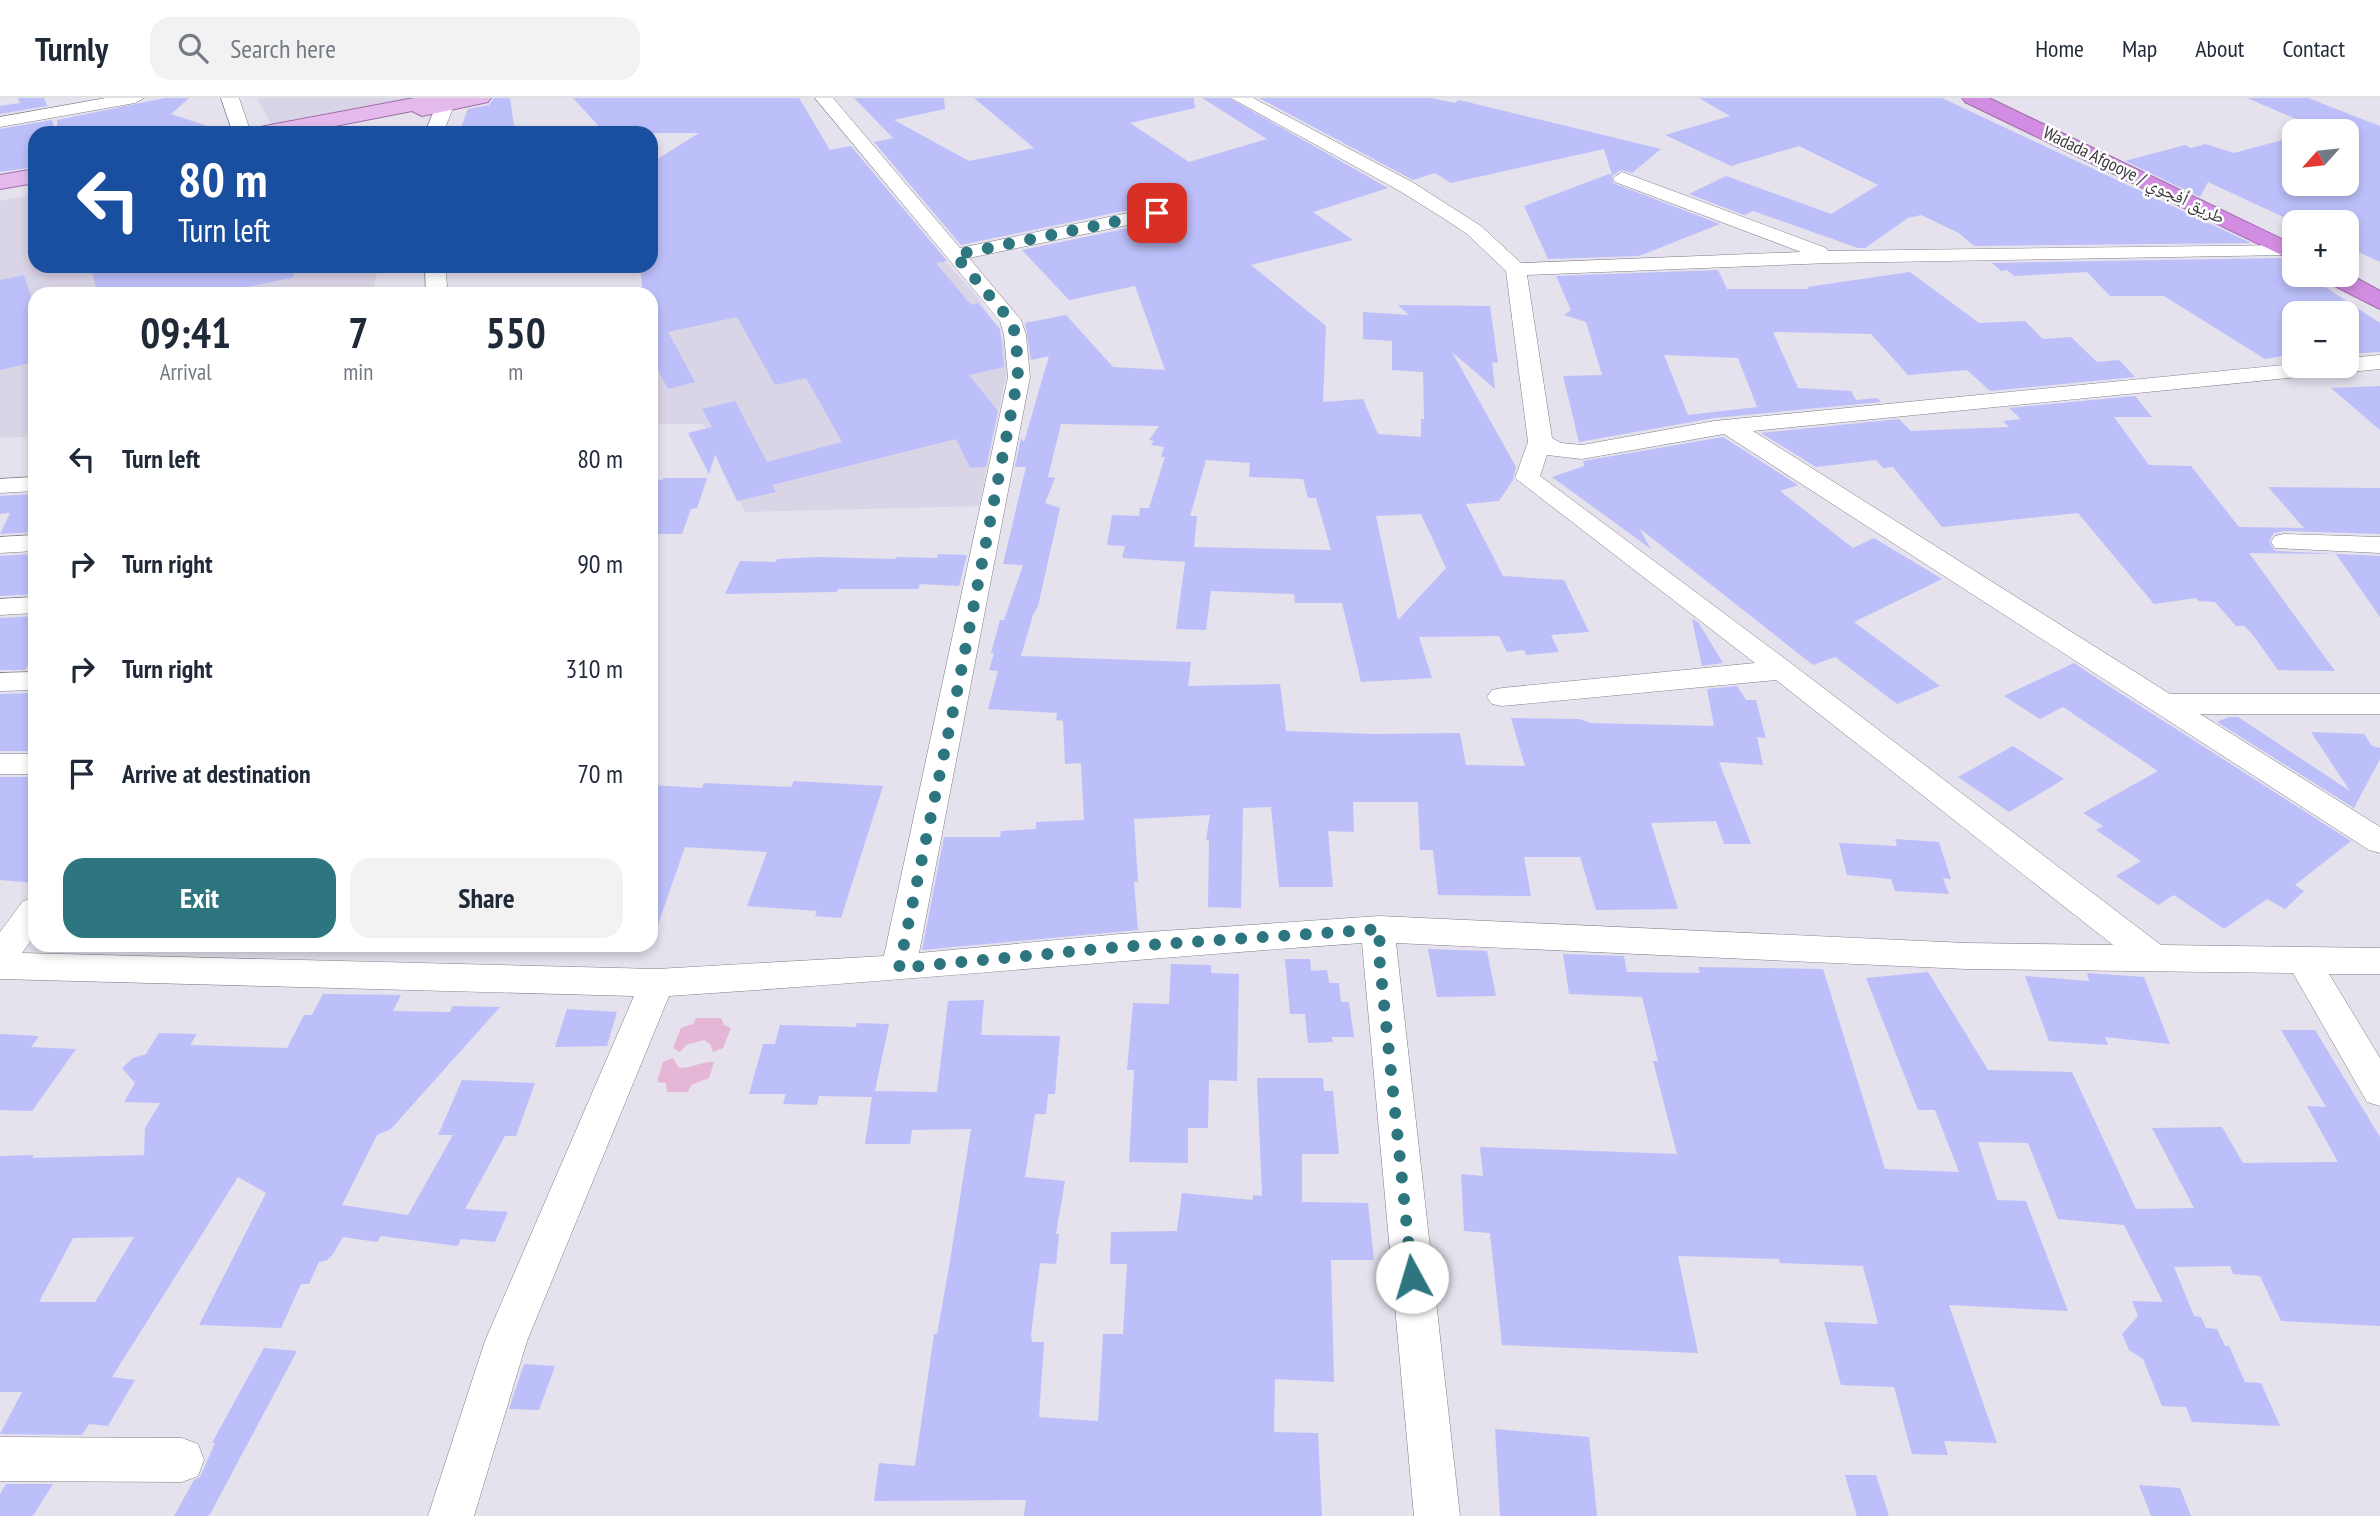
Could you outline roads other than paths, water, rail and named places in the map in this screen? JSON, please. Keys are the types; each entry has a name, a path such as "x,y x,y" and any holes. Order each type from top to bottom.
{"highway":[{"name":"Wadada Afgooye / طريق أفجوي","path":"1972,98 2282,242"},
{"path":"2000,98 2282,242"},
{"path":"2359,270 2380,281"},
{"path":"2354,287 2380,301"}],"main road":[{"path":"304,126 448,100 481,98"},
{"path":"334,126 448,100"},
{"path":"0,182 28,177"},
{"path":"0,189 28,184"}],"street":[{"path":"0,122 135,98"},
{"path":"230,98 240,126"},
{"path":"824,98 1010,320 1016,335 1018,377 957,692 899,968"},
{"path":"1240,98 1427,200 1474,230 1517,269 1540,442 1527,478 1782,670 2155,958"},
{"path":"435,126 448,100"},
{"path":"1622,178 1830,257"},
{"path":"955,255 1157,213"},
{"path":"1517,269 1830,257 2282,247"},
{"path":"2359,364 2380,362"},
{"path":"1540,442 1556,450 1582,452 1714,428 2282,372"},
{"path":"1731,428 2380,842"},
{"path":"0,486 28,484"},
{"path":"2284,542 2380,545"},
{"path":"0,545 28,543"},
{"path":"0,607 28,605"},
{"path":"1502,697 1782,670"},
{"path":"0,682 28,681"},
{"path":"2167,704 2380,704"},
{"path":"0,764 28,764"},
{"path":"0,957 28,919"},
{"path":"1380,929 1379,955 1437,1516"},
{"path":"0,966 657,983 899,968 1120,947 1380,929 1966,956 2380,961"},
{"path":"2303,960 2380,1091"},
{"path":"451,1516 506,1341 657,983"},
{"path":"0,1459 182,1460"}]}
